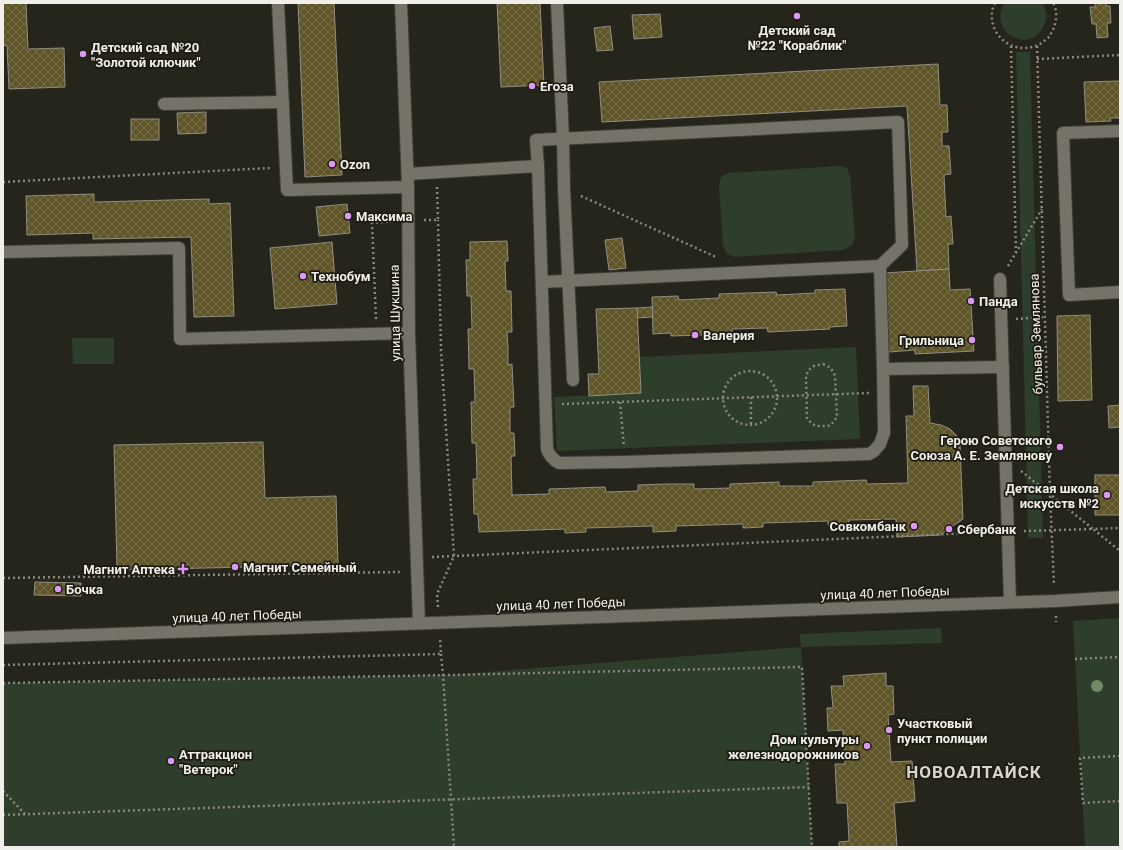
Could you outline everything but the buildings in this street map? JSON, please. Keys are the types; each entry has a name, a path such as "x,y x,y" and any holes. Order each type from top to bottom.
{"street":[{"path":"278,3 288,190 408,187"},
{"name":"улица Шукшина","path":"402,3 408,174 409,333 419,623"},
{"path":"558,3 564,188 573,380"},
{"path":"164,104 283,102"},
{"path":"542,282 880,266 902,246 898,122 536,140 547,449 548,454 554,460 559,463 625,462 869,454 880,444 884,433 880,266"},
{"path":"1120,131 1063,133 1069,295 1120,292"},
{"path":"408,174 538,166"},
{"path":"3,252 179,248 180,339 409,333"},
{"path":"1000,279 1010,602"},
{"path":"882,369 1003,367"},
{"name":"улица 40 лет Победы","path":"3,638 1055,601 1120,597"}],"path":[{"path":"995,3 992,12 993,25 1000,38 1011,46 1024,48 1037,46 1049,37 1056,22 1056,7 1053,3"},
{"path":"1011,46 1016,253"},
{"name":"бульвар Землянова","path":"1037,46 1050,494 1056,622"},
{"path":"1037,59 1120,55"},
{"path":"3,182 286,167"},
{"path":"564,188 721,259"},
{"path":"1000,279 1042,209"},
{"path":"438,220 442,350 454,556 437,594 444,675 454,847"},
{"path":"1002,319 1046,317"},
{"path":"818,365 827,366 833,371 835,376 836,417 830,425 822,427 817,426 812,424 807,418 806,395 806,375 810,369 818,365"},
{"path":"749,370 760,372 769,378 775,386 778,396 774,413 768,420 751,426 743,425 728,415 722,398 724,388 730,379 739,373 749,370"},
{"path":"555,405 883,392"},
{"path":"751,397 751,426"},
{"path":"620,402 625,462"},
{"path":"1006,458 1120,551"},
{"path":"3,578 399,572 417,558 1008,531 1120,528"},
{"path":"3,666 441,654"},
{"path":"1075,659 1120,656"},
{"path":"3,683 802,667 812,847"},
{"path":"1120,756 1080,758 1083,803 1120,801"},
{"path":"3,815 809,787"},
{"path":"3,791 25,814"}],"green space":[{"path":"1004,3 1042,3 1046,18 1045,23 1039,33 1031,38 1022,40 1006,32 1002,24 1000,14"},
{"path":"1016,52 1030,52 1043,538 1028,538"},
{"path":"839,166 847,168 850,176 855,237 852,245 843,250 735,257 727,254 723,245 719,186 721,177 729,173"},
{"path":"72,338 114,338 114,364 73,364"},
{"path":"856,347 860,439 557,451 554,397 641,393 639,357"},
{"path":"1120,618 1120,847 1085,847 1073,621"},
{"path":"941,628 942,643 801,647 800,634"},
{"path":"801,647 812,847 3,847 3,683 450,675"}],"place":[{"name":"Детский сад №22 \"Кораблик\"","path":"797,16"},
{"name":"Детский сад №20 \"Золотой ключик\"","path":"83,54"},
{"name":"Егоза","path":"532,86"},
{"name":"Ozon","path":"332,164"},
{"name":"Максима","path":"348,216"},
{"name":"Технобум","path":"303,276"},
{"name":"Панда","path":"971,301"},
{"name":"Валерия","path":"695,335"},
{"name":"Грильница","path":"972,340"},
{"name":"Герою Советского Союза А. Е. Землянову","path":"1060,447"},
{"name":"Детская школа искусств №2","path":"1107,495"},
{"name":"Совкомбанк","path":"914,526"},
{"name":"Сбербанк","path":"949,529"},
{"name":"Магнит Семейный","path":"235,567"},
{"name":"Магнит Аптека","path":"183,569"},
{"name":"Бочка","path":"58,589"},
{"name":"Участковый пункт полиции","path":"889,730"},
{"name":"Дом культуры железнодорожников","path":"867,746"},
{"name":"Аттракцион \"Ветерок\"","path":"171,761"}],"district":[{"name":"НОВОАЛТАЙСК","path":"974,772"}]}
